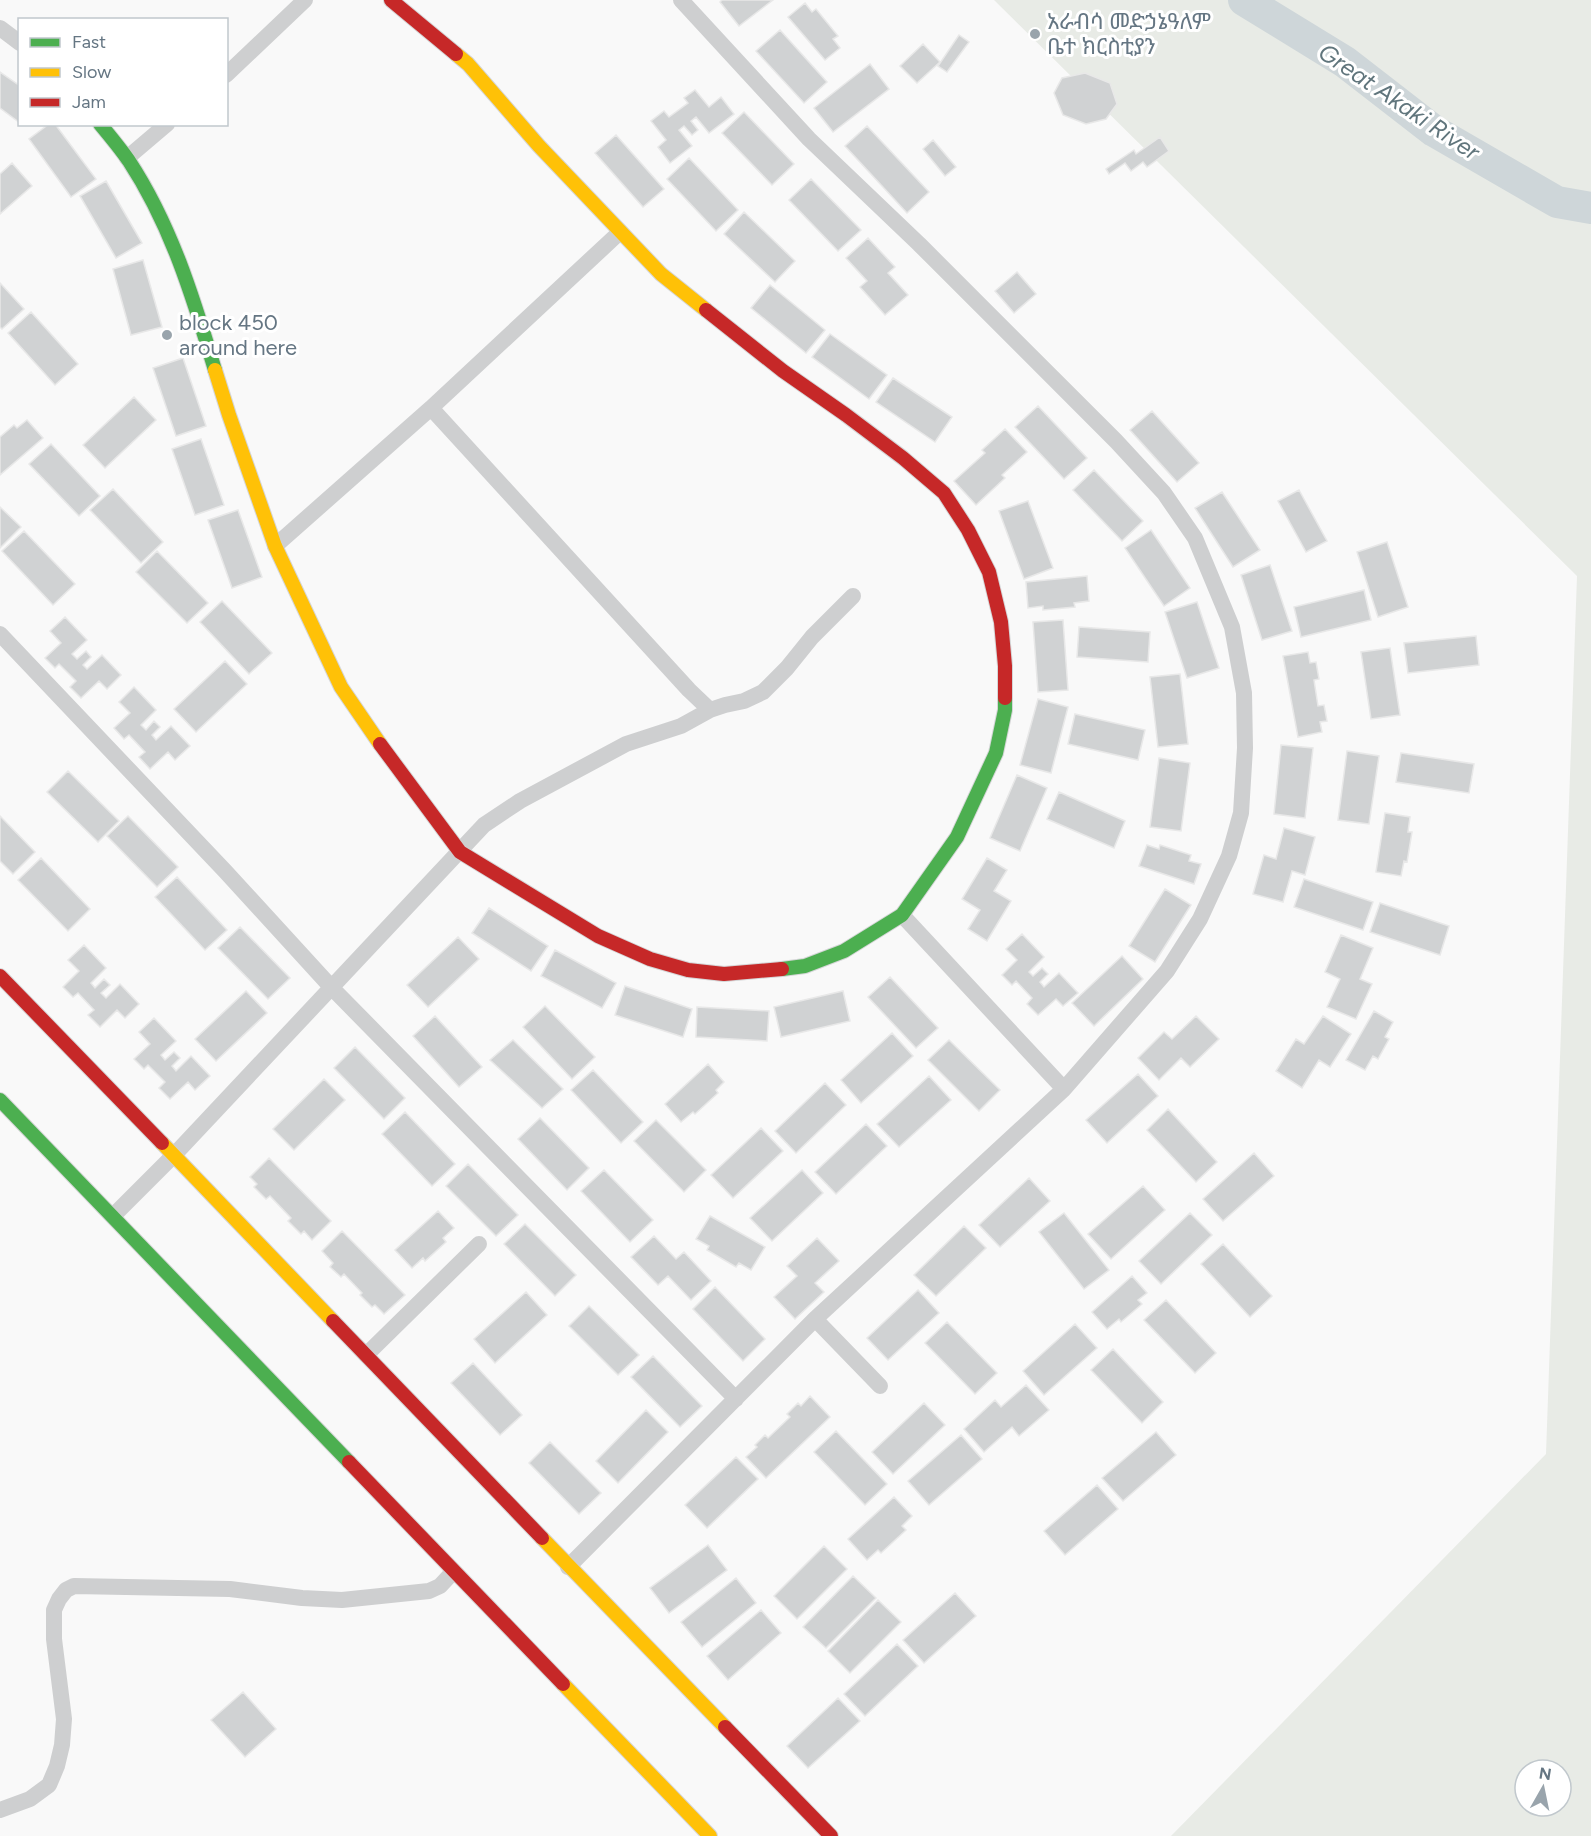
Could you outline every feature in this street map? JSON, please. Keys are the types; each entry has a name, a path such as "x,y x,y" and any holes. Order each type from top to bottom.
{"street":[{"path":"228,73 305,0"},
{"path":"102,126 126,158 158,212 176,251 229,416 275,546 341,687 392,762 460,852 598,936 650,959 688,970 724,974 762,972 805,966 844,951 902,915 957,837 996,753 1005,710 1005,666 1001,622 989,572 968,530 944,493 903,458 783,371 661,274 539,146 468,64 390,0"},
{"path":"568,1567 815,1318 1064,1089 1167,971 1200,919 1229,856 1241,813 1245,748 1244,693 1232,627 1195,538 1164,494 1116,441 919,244 809,139 681,0"},
{"path":"0,28 18,42"},
{"path":"126,158 165,126"},
{"path":"275,546 431,408 620,232"},
{"path":"431,408 689,690 710,710"},
{"path":"113,1216 175,1155 484,825 520,801 626,744 681,726 710,710 744,701 763,692 788,668 812,637 854,596"},
{"path":"0,634 225,871 332,988 736,1399"},
{"path":"902,915 1064,1089"},
{"path":"0,976 175,1155 568,1567 831,1836"},
{"path":"0,1100 710,1836"},
{"path":"366,1355 480,1244"},
{"path":"815,1318 880,1386"},
{"path":"0,1810 30,1799 49,1785 57,1766 62,1745 64,1719 54,1639 54,1610 66,1590 74,1586 230,1589 302,1598 342,1600 429,1591 441,1586 453,1572"}],"shaded area":[{"path":"994,0 1591,0 1591,1836 1171,1836 1546,1454 1577,576"}],"building":[{"path":"722,0 773,0 739,26 720,2"},
{"path":"805,3 812,12 816,9 838,36 833,39 840,48 825,60 788,17"},
{"path":"780,30 827,82 804,103 756,51"},
{"path":"959,35 969,42 947,72 938,66"},
{"path":"923,44 940,62 917,83 900,66"},
{"path":"870,64 889,89 833,132 814,108"},
{"path":"0,72 18,85 18,122 0,108"},
{"path":"1085,73 1110,83 1117,104 1106,119 1086,124 1063,115 1054,93 1062,78"},
{"path":"695,90 709,107 721,97 734,114 709,133 696,117 691,121 698,130 692,135 684,126 679,130 692,146 670,163 658,147 666,140 651,121 664,111 669,117 688,103 684,98"},
{"path":"744,112 794,164 772,185 722,133"},
{"path":"46,126 56,126 96,179 71,197 29,139"},
{"path":"867,126 929,192 907,213 845,146"},
{"path":"616,135 664,189 643,207 595,153"},
{"path":"1160,137 1169,151 1147,167 1143,162 1131,171 1125,163 1109,174 1106,169 1134,150 1136,154"},
{"path":"933,140 956,167 945,176 923,149"},
{"path":"689,158 738,210 716,231 667,179"},
{"path":"12,163 32,186 0,214 0,174"},
{"path":"811,179 861,230 838,251 789,200"},
{"path":"106,181 142,243 116,258 80,196"},
{"path":"744,212 795,261 775,282 724,234"},
{"path":"868,238 895,267 888,273 908,295 885,315 860,287 867,281 846,258"},
{"path":"143,260 162,327 131,335 113,269"},
{"path":"1017,272 1036,294 1014,313 995,291"},
{"path":"0,283 24,309 2,329 0,327"},
{"path":"770,285 825,330 806,353 751,308"},
{"path":"31,312 78,364 55,385 8,333"},
{"path":"830,334 887,375 869,399 812,357"},
{"path":"183,358 206,426 176,436 153,368"},
{"path":"893,378 952,417 935,442 876,402"},
{"path":"134,397 156,420 105,468 83,445"},
{"path":"1038,406 1087,458 1064,479 1015,427"},
{"path":"1152,411 1199,463 1177,482 1130,430"},
{"path":"27,420 43,438 0,475 0,437 14,425 17,428"},
{"path":"1005,429 1027,452 1002,475 1005,478 976,505 954,481 985,453 982,450"},
{"path":"201,439 224,505 195,515 172,449"},
{"path":"51,444 100,496 79,516 29,464"},
{"path":"1094,470 1143,521 1122,541 1073,490"},
{"path":"113,489 163,542 141,563 90,510"},
{"path":"1299,490 1327,541 1306,552 1278,501"},
{"path":"1222,492 1260,550 1233,567 1195,508"},
{"path":"1028,501 1053,568 1024,579 999,511"},
{"path":"0,507 21,527 0,548"},
{"path":"238,510 262,577 232,588 208,520"},
{"path":"1151,530 1190,588 1164,606 1125,548"},
{"path":"24,531 75,584 53,605 2,551"},
{"path":"1387,542 1408,607 1378,617 1357,552"},
{"path":"157,551 208,603 187,623 136,572"},
{"path":"1270,565 1292,631 1262,640 1241,575"},
{"path":"1087,576 1089,601 1074,603 1075,607 1043,610 1043,606 1028,608 1026,582"},
{"path":"1364,590 1371,620 1301,637 1294,607"},
{"path":"222,601 272,653 249,674 200,622"},
{"path":"1197,602 1219,668 1187,678 1165,612"},
{"path":"65,617 87,640 72,654 77,659 86,651 91,657 83,665 87,669 102,655 121,675 107,689 99,681 81,698 70,687 76,681 59,664 55,668 45,658 61,643 50,631"},
{"path":"1063,620 1068,690 1038,692 1033,622"},
{"path":"1079,627 1150,632 1148,662 1077,657"},
{"path":"1476,636 1479,665 1408,673 1404,643"},
{"path":"1390,648 1400,715 1371,719 1361,652"},
{"path":"1308,652 1310,663 1316,662 1319,679 1314,680 1318,706 1324,705 1327,721 1320,722 1322,732 1298,737 1283,656"},
{"path":"225,661 247,684 196,732 174,709"},
{"path":"1180,674 1188,744 1158,747 1150,677"},
{"path":"134,687 156,710 141,725 146,730 154,721 160,727 152,735 156,740 171,726 190,746 175,760 168,752 150,769 139,757 145,752 129,735 124,739 114,728 130,713 119,702"},
{"path":"1038,699 1068,707 1051,773 1020,765"},
{"path":"1075,714 1145,730 1138,760 1068,744"},
{"path":"1281,745 1313,748 1305,818 1274,814"},
{"path":"1347,751 1379,756 1369,824 1338,820"},
{"path":"1401,753 1474,764 1469,793 1396,782"},
{"path":"1159,758 1190,763 1181,831 1150,827"},
{"path":"68,771 119,821 98,842 47,792"},
{"path":"1017,775 1047,788 1020,851 990,838"},
{"path":"1059,792 1125,821 1114,848 1047,819"},
{"path":"1385,813 1410,817 1408,832 1412,832 1407,862 1404,861 1401,876 1376,872"},
{"path":"0,816 35,852 13,874 0,861"},
{"path":"128,816 178,867 157,887 107,836"},
{"path":"1284,828 1315,837 1305,875 1292,871 1283,902 1253,894 1264,855 1276,859"},
{"path":"1147,845 1159,849 1160,845 1191,855 1189,861 1201,864 1194,884 1139,866"},
{"path":"41,858 90,909 68,931 18,880"},
{"path":"987,858 1007,870 994,891 1011,901 987,941 968,929 980,910 962,899"},
{"path":"177,877 227,930 205,950 155,897"},
{"path":"1304,879 1373,902 1363,930 1294,907"},
{"path":"1165,889 1191,905 1155,962 1129,946"},
{"path":"1380,903 1449,926 1440,955 1370,932"},
{"path":"489,908 548,946 531,971 472,933"},
{"path":"240,927 290,978 268,999 218,948"},
{"path":"1022,934 1044,957 1029,972 1033,976 1042,968 1048,974 1040,982 1044,987 1059,973 1078,993 1063,1006 1056,999 1038,1015 1027,1004 1032,998 1016,981 1012,985 1002,975 1017,960 1006,949"},
{"path":"1341,935 1373,948 1360,979 1372,984 1356,1019 1327,1007 1340,979 1325,972"},
{"path":"458,937 479,959 428,1007 407,985"},
{"path":"84,945 106,968 91,983 95,988 104,979 110,985 101,993 106,998 120,984 139,1004 125,1018 117,1010 100,1027 88,1015 94,1010 78,993 73,997 63,987 79,971 68,960"},
{"path":"555,950 616,983 602,1008 541,976"},
{"path":"1122,956 1143,979 1094,1026 1072,1003"},
{"path":"890,977 938,1028 916,1048 868,997"},
{"path":"625,986 692,1009 683,1037 615,1015"},
{"path":"246,991 267,1013 216,1061 195,1039"},
{"path":"843,991 850,1021 781,1037 774,1007"},
{"path":"545,1006 595,1057 572,1079 523,1027"},
{"path":"697,1007 769,1011 767,1041 696,1037"},
{"path":"1374,1011 1393,1022 1385,1037 1389,1039 1378,1059 1373,1056 1365,1070 1346,1060"},
{"path":"435,1016 482,1067 459,1087 413,1036"},
{"path":"1196,1016 1219,1039 1190,1067 1181,1058 1159,1080 1138,1058 1164,1032 1172,1039"},
{"path":"1323,1016 1351,1034 1330,1067 1319,1060 1302,1088 1276,1071 1296,1039 1304,1044"},
{"path":"154,1018 176,1041 161,1055 165,1060 174,1052 180,1058 172,1066 176,1071 191,1056 210,1076 195,1090 188,1082 170,1099 159,1088 165,1082 148,1065 144,1069 134,1059 150,1044 139,1032"},
{"path":"892,1033 913,1056 861,1103 841,1080"},
{"path":"513,1040 563,1089 542,1108 490,1060"},
{"path":"949,1040 1000,1090 979,1111 928,1060"},
{"path":"355,1047 405,1098 384,1119 334,1068"},
{"path":"708,1064 724,1082 716,1090 718,1093 695,1114 693,1112 681,1122 665,1104"},
{"path":"593,1070 643,1122 621,1143 571,1090"},
{"path":"1138,1074 1158,1096 1107,1143 1086,1120"},
{"path":"929,1076 951,1100 899,1147 877,1124"},
{"path":"324,1079 345,1100 294,1150 273,1129"},
{"path":"825,1083 846,1105 796,1153 775,1131"},
{"path":"1168,1109 1217,1162 1196,1182 1147,1130"},
{"path":"405,1112 455,1164 432,1186 382,1134"},
{"path":"540,1118 589,1168 567,1190 518,1139"},
{"path":"656,1120 706,1170 684,1192 634,1141"},
{"path":"866,1124 887,1146 836,1194 815,1172"},
{"path":"761,1128 783,1151 733,1198 711,1175"},
{"path":"1254,1153 1274,1176 1223,1221 1203,1199"},
{"path":"269,1158 331,1221 312,1240 304,1231 301,1234 288,1221 291,1218 270,1196 266,1199 254,1187 257,1184 250,1177"},
{"path":"468,1164 518,1215 496,1236 446,1186"},
{"path":"604,1170 653,1220 630,1242 581,1191"},
{"path":"802,1170 823,1193 772,1241 750,1218"},
{"path":"1029,1178 1050,1201 1000,1247 979,1225"},
{"path":"1143,1186 1165,1210 1111,1259 1088,1234"},
{"path":"438,1211 454,1228 443,1238 446,1242 425,1261 423,1258 412,1268 395,1250"},
{"path":"1064,1213 1109,1270 1084,1289 1039,1232"},
{"path":"1190,1213 1212,1235 1161,1284 1139,1261"},
{"path":"710,1216 765,1247 751,1270 739,1263 736,1267 707,1250 709,1246 696,1239"},
{"path":"525,1224 576,1275 555,1296 504,1244"},
{"path":"964,1226 986,1248 936,1296 914,1275"},
{"path":"342,1231 405,1295 384,1314 375,1305 372,1307 360,1295 362,1293 344,1274 341,1277 330,1267 333,1263 322,1251"},
{"path":"654,1236 676,1259 684,1252 711,1281 691,1300 668,1276 658,1285 631,1257"},
{"path":"817,1238 839,1261 815,1283 824,1292 795,1319 774,1297 797,1276 787,1266"},
{"path":"1223,1244 1272,1296 1250,1317 1201,1264"},
{"path":"1132,1276 1147,1293 1138,1300 1142,1304 1121,1322 1119,1319 1107,1329 1092,1312"},
{"path":"715,1287 765,1339 743,1361 693,1309"},
{"path":"918,1290 939,1313 888,1360 867,1338"},
{"path":"526,1292 547,1315 495,1363 474,1339"},
{"path":"1166,1300 1216,1353 1195,1373 1144,1320"},
{"path":"589,1306 639,1355 618,1375 569,1326"},
{"path":"947,1322 997,1373 975,1394 925,1343"},
{"path":"1075,1324 1097,1348 1044,1395 1023,1371"},
{"path":"1113,1349 1163,1402 1142,1423 1091,1370"},
{"path":"653,1356 702,1406 680,1427 631,1377"},
{"path":"473,1363 522,1415 500,1435 451,1383"},
{"path":"1026,1385 1049,1410 1019,1436 1012,1427 984,1452 964,1429 995,1400 1001,1407"},
{"path":"810,1396 830,1417 766,1478 746,1457 765,1435 768,1438 790,1417 787,1414 798,1403 801,1406"},
{"path":"924,1403 945,1425 893,1474 872,1452"},
{"path":"646,1410 668,1432 618,1483 596,1461"},
{"path":"836,1431 887,1484 865,1505 814,1452"},
{"path":"1156,1432 1176,1455 1123,1501 1102,1478"},
{"path":"961,1435 982,1459 929,1505 908,1481"},
{"path":"550,1442 601,1493 579,1514 529,1463"},
{"path":"736,1457 758,1479 707,1528 685,1505"},
{"path":"1097,1485 1118,1509 1065,1555 1044,1531"},
{"path":"894,1497 912,1516 902,1526 906,1530 881,1553 878,1550 867,1560 848,1539"},
{"path":"708,1545 727,1570 669,1613 650,1588"},
{"path":"824,1546 847,1569 797,1619 774,1596"},
{"path":"853,1576 876,1598 826,1648 803,1627"},
{"path":"736,1578 756,1603 702,1647 681,1622"},
{"path":"955,1593 976,1616 924,1663 903,1640"},
{"path":"878,1600 901,1622 850,1673 828,1651"},
{"path":"761,1610 781,1633 728,1680 707,1656"},
{"path":"897,1644 918,1666 865,1716 844,1694"},
{"path":"243,1692 276,1729 245,1757 211,1720"},
{"path":"838,1698 860,1721 808,1768 787,1746"}],"waterway":[{"name":"Great Akaki River","path":"1244,0 1345,62 1434,131 1557,202 1591,208"}],"traffic: fast":[{"path":"102,126 129,161 157,210 180,262 215,370"},
{"path":"782,969 805,966 844,951 902,915 957,837 996,753 1005,710 1005,698"},
{"path":"0,1100 349,1462"}],"traffic: slow":[{"path":"456,54 468,64 539,146 661,274 706,310"},
{"path":"215,370 275,546 341,687 380,744"},
{"path":"162,1143 333,1321"},
{"path":"542,1538 725,1727"},
{"path":"563,1684 710,1836"}],"traffic: jam":[{"path":"391,0 456,54"},
{"path":"706,310 783,371 903,458 944,493 968,530 989,572 1001,622 1005,698"},
{"path":"380,744 460,852 598,936 650,959 688,970 724,974 782,969"},
{"path":"0,976 162,1143"},
{"path":"333,1321 542,1538"},
{"path":"349,1462 563,1684"},
{"path":"725,1727 831,1836"}],"place":[{"name":"አራብሳ መድኃኔዓለም ቤተ ክርስቲያን","path":"1035,34"},
{"name":"block 450 around here","path":"167,335"}]}
